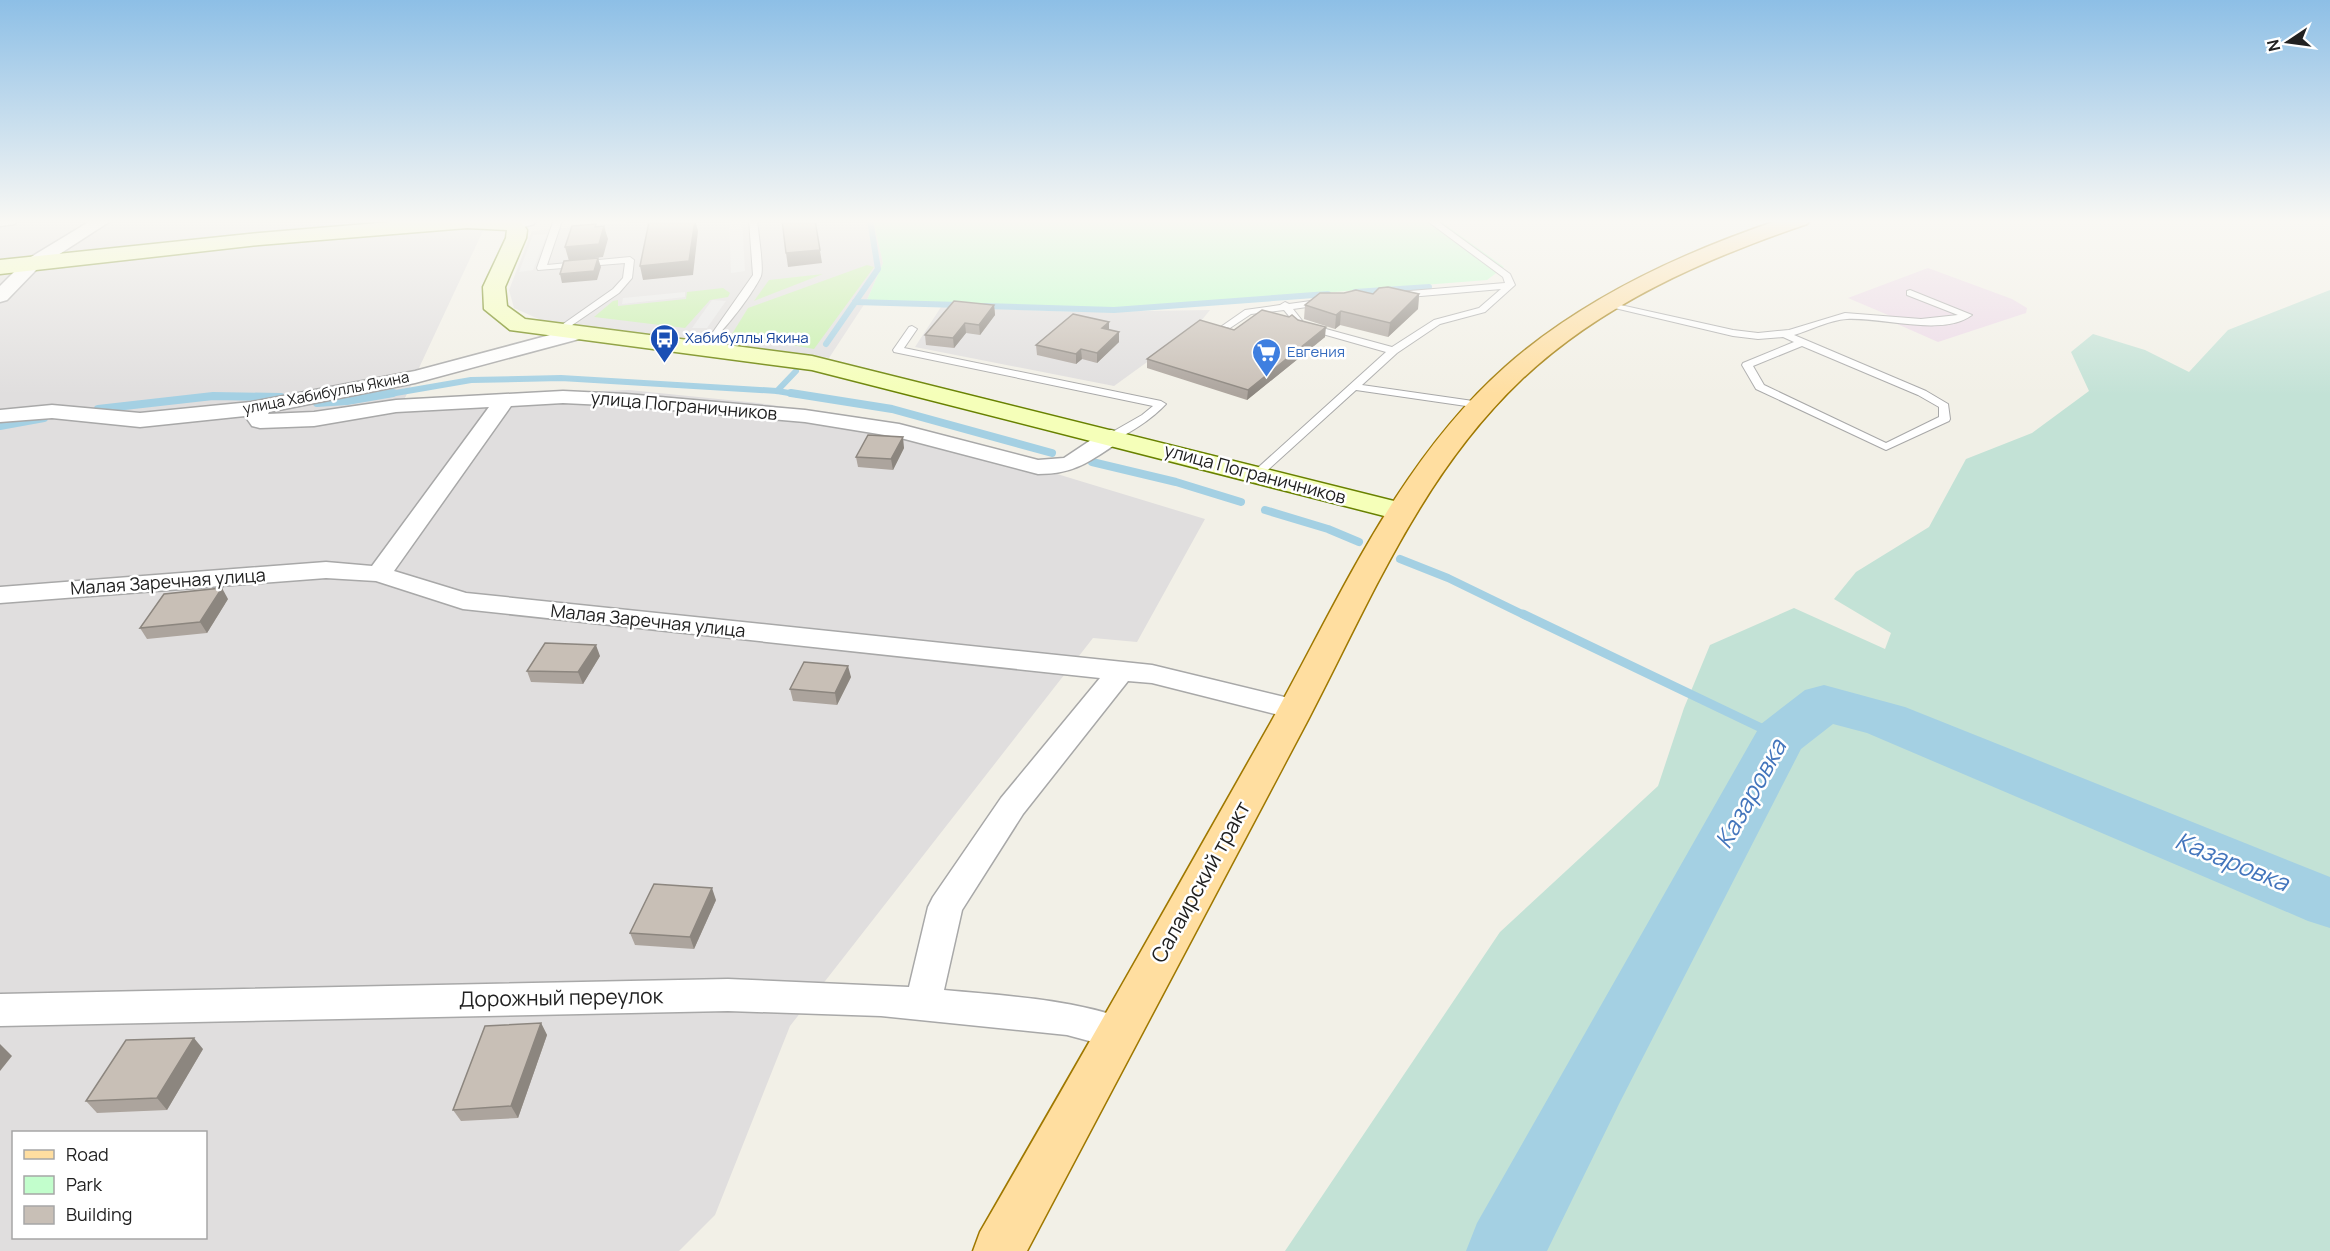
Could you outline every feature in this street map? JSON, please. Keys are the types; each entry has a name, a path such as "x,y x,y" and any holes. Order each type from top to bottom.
{"main road":[{"name":"Салаирский тракт","path":"999,1251 1296,709 1400,511 1441,453 1480,405 1523,363 1607,306 1660,278"}],"street":[{"path":"0,296 18,278"},
{"name":"улица Пограничников","path":"498,278 494,287 496,309 518,326 812,363 1400,511"},
{"name":"улица Хабибуллы Якина","path":"0,416 56,412 84,417 138,420 261,408 466,365 567,333"},
{"name":"улица Пограничников","path":"261,408 255,417 260,421 278,421 314,419 396,406 563,397 626,400 805,416 899,431 1038,467 1072,464 1111,437"},
{"path":"379,574 504,401"},
{"name":"Малая Заречная улица","path":"0,595 326,570 379,574 463,601 1152,674 1296,709"},
{"path":"923,1004 945,907 1012,806 1121,671"},
{"name":"Дорожный переулок","path":"0,1010 728,995 881,1000 923,1004 1067,1019 1119,1033"}],"lane":[{"path":"567,333 616,291 627,278"},
{"path":"698,349 716,333 755,278"},
{"path":"1508,278 1510,285"},
{"path":"1386,296 1510,285"},
{"path":"1256,475 1357,387 1393,351 1437,322 1482,310 1510,285"},
{"path":"1607,306 1642,311 1738,334 1784,334 1844,316 1936,322 1952,321 1967,315 1910,292"},
{"path":"1227,326 1248,312 1340,300"},
{"path":"1285,306 1301,325 1393,351"},
{"name":"улица Пограничников","path":"912,329 898,350 1161,404 1146,417 1111,437"},
{"path":"1784,334 1922,393 1944,406 1945,418 1886,447 1760,387 1747,365 1802,342"},
{"path":"1357,387 1480,405"}],"shaded area":[{"path":"0,278 461,278 405,398 629,390 758,403 890,423 1205,519 1137,642 1093,638 790,1026 715,1215 679,1251 0,1251"},
{"path":"514,278 876,278 867,300 829,358 550,324 514,308 509,290"},
{"path":"1900,278 1956,278 2012,299 2027,308 2026,313 1938,342 1895,323 1895,318 1848,298"},
{"path":"685,292 685,297 622,304 623,298"},
{"path":"712,300 726,301 707,328 692,328"},
{"path":"941,307 1083,312 1210,310 1197,326 1114,386 915,347"}],"green space":[{"path":"784,278 812,278 754,301 769,280"},
{"path":"830,278 866,278 814,349 732,334 748,308"},
{"path":"876,278 1489,278 1105,310 867,300"},
{"path":"723,288 730,293 728,297 710,300 685,328 594,317 613,301 618,300 618,306 686,299 687,292"},
{"path":"2330,290 2330,1251 1285,1251 1500,932 1658,786 1684,708 1710,645 1794,608 1885,649 1891,633 1834,599 1856,572 1929,527 1966,459 2032,433 2089,391 2071,352 2093,334 2145,350 2189,372 2228,330"}],"building":[{"path":"1388,287 1419,294 1390,323 1341,311 1336,315 1305,305 1320,293 1344,293 1356,290 1373,294 1379,288"},
{"path":"954,301 994,305 979,325 965,323 953,338 925,335"},
{"path":"1262,310 1289,317 1292,315 1298,320 1326,327 1248,390 1147,359 1200,320 1234,330"},
{"path":"1073,314 1109,322 1102,328 1119,332 1097,353 1081,349 1076,354 1036,345"},
{"path":"868,435 903,437 891,459 856,457"},
{"path":"222,588 200,622 140,628 164,594"},
{"path":"545,643 596,645 578,672 527,671"},
{"path":"804,662 848,666 835,693 790,689"},
{"path":"654,884 712,888 690,937 630,933"},
{"path":"541,1023 511,1106 453,1110 485,1026"},
{"path":"194,1038 157,1098 86,1101 126,1040"}],"waterway":[{"path":"855,302 871,278"},
{"path":"1355,292 1429,287"},
{"path":"984,306 1114,310 1328,294"},
{"path":"826,344 855,302"},
{"path":"855,302 960,305"},
{"path":"777,391 796,371"},
{"path":"384,395 471,380 561,378 777,391"},
{"path":"777,391 801,395"},
{"path":"317,403 347,401 393,393"},
{"path":"791,393 892,409 1052,453"},
{"path":"98,409 213,396 281,397"},
{"path":"0,426 44,418"},
{"path":"1092,462 1176,482 1241,502"},
{"path":"1265,510 1328,529 1359,542"},
{"path":"1400,559 1448,578 1526,616"},
{"path":"1523,614 1780,737"},
{"name":"Казаровка","path":"1505,1251 1780,737 1824,703 1886,720 2330,903"}],"place":[{"name":"Хабибуллы Якина","path":"664,364"},
{"name":"Евгения","path":"1266,378"}]}
